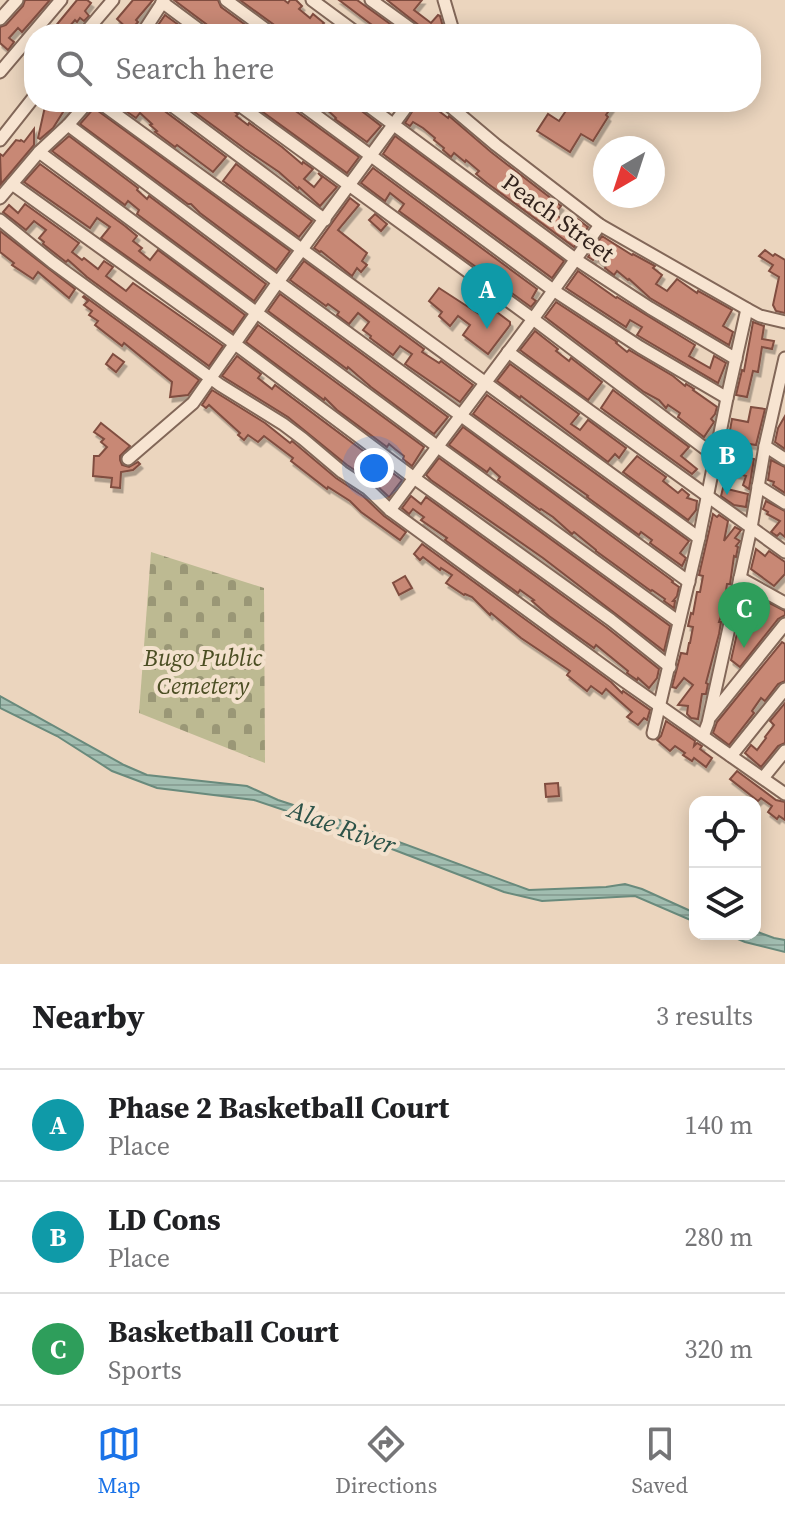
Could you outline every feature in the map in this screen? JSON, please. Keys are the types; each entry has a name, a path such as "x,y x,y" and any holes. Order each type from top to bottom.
{"street":[{"path":"0,19 17,0"},
{"path":"41,24 61,0"},
{"path":"93,24 113,0"},
{"path":"226,0 258,24"},
{"path":"312,0 344,24"},
{"path":"371,0 404,24"},
{"path":"434,0 445,4 451,24"},
{"path":"148,24 163,1 192,24"},
{"path":"0,72 24,44"},
{"path":"0,140 24,110"},
{"path":"0,198 39,152 79,112"},
{"path":"113,112 699,538"},
{"path":"180,112 325,220"},
{"path":"249,112 715,456"},
{"path":"312,112 553,290 640,347 727,398"},
{"name":"Peach Street","path":"376,112 575,259 736,359"},
{"path":"128,459 199,396 403,112"},
{"path":"457,112 600,225 760,316 785,322"},
{"path":"68,125 689,582"},
{"path":"39,152 679,622"},
{"path":"12,184 235,344 611,620 670,667"},
{"path":"0,220 52,262 210,377 303,439 390,510 785,794"},
{"path":"390,510 600,225"},
{"path":"653,733 699,538 747,309"},
{"path":"508,352 785,552"},
{"path":"703,736 751,528 765,446 780,406 785,358"},
{"path":"765,446 785,459"},
{"path":"758,486 785,503"},
{"path":"740,578 785,603"},
{"path":"708,720 785,624"},
{"path":"731,756 785,689"},
{"path":"763,778 785,751"}],"green space":[{"name":"Bugo Public Cemetery","path":"151,552 264,588 265,763 139,713"}],"water":[{"name":"Alae River","path":"0,696 147,775 247,786 278,800 529,890 625,884 689,910 689,919 635,896 542,901 504,892 254,800 157,788 112,771 57,736 0,708"},
{"path":"761,933 785,940 785,952 740,940 761,940"}],"building":[{"path":"25,0 50,0 29,24 24,24 22,32 18,28 9,38 14,42 8,50 0,43 0,27 6,25"},
{"path":"77,0 91,3 85,11 89,16 84,21 80,18 72,24 57,24"},
{"path":"133,0 153,0 136,20 136,24 122,24 117,19"},
{"path":"174,0 218,0 221,7 244,24 206,24"},
{"path":"240,0 284,0 288,3 296,0 302,6 299,9 310,18 313,14 324,23 323,24 273,24"},
{"path":"339,0 357,0 390,24 371,24"},
{"path":"387,0 422,0 414,10 431,23 438,15 442,24 417,24"},
{"path":"165,15 177,24 159,24"},
{"path":"44,112 63,112 53,128 38,138"},
{"path":"90,112 99,112 290,251 276,270 80,124"},
{"path":"127,112 166,112 226,157 213,172 155,132 152,124 140,113 136,118"},
{"path":"195,112 235,112 248,125 313,169 304,179 314,187 322,177 318,173 337,187 320,206 299,187"},
{"path":"263,112 297,112 359,157 347,173"},
{"path":"329,112 363,112 381,126 367,142"},
{"path":"412,112 440,112 449,116 561,206 555,214 569,224 575,217 588,227 574,247 487,183 466,160 454,153 451,157 423,128 413,122 410,126 405,123"},
{"path":"565,112 608,112 593,141 581,134 570,152 537,131 548,114 559,121"},
{"path":"34,129 34,145 1,184 0,154 3,156 16,140 24,142"},
{"path":"69,136 138,188 147,199 149,196 266,284 254,301 137,214 139,210 128,201 125,205 52,151"},
{"path":"395,136 564,261 552,278 383,154"},
{"path":"40,164 137,236 133,241 150,260 158,250 245,315 233,332 101,238 110,227 97,218 90,228 24,182"},
{"path":"236,164 312,221 299,237 223,181"},
{"path":"373,168 537,289 532,298 536,301 531,307 399,211 404,204 390,193 385,201 361,183"},
{"path":"350,198 359,205 338,230 367,253 362,261 367,265 361,272 357,268 352,276 314,248"},
{"path":"25,204 79,243 72,252 82,260 84,258 98,269 104,261 113,267 106,276 126,291 133,283 223,346 209,366 43,244 39,238 46,230 34,221 26,230 3,212 9,205 18,213"},
{"path":"375,214 387,224 381,231 369,220"},
{"path":"0,231 75,289 69,298 38,272 33,279 12,265 14,263 0,252"},
{"path":"602,236 655,266 653,268 662,275 656,284 667,291 677,279 732,310 723,326 733,332 729,345 650,298 617,271 614,275 595,257 593,260 588,257"},
{"path":"765,250 785,260 785,313 776,311 773,305 779,277 769,271 773,265 759,256"},
{"path":"304,261 424,349 422,352 439,363 441,361 473,385 460,402 405,364 412,354 400,346 393,355 370,338 363,330 369,322 358,313 349,324 337,315 339,312 290,280"},
{"path":"578,271 616,298 695,345 689,356 710,368 714,356 726,363 718,383 637,335 642,327 630,320 626,327 566,288"},
{"path":"439,288 479,314 486,304 510,322 488,354 463,335 470,325 458,316 450,326 439,316 442,312 429,301"},
{"path":"280,294 448,417 434,434 348,367 268,311"},
{"path":"84,296 199,380 188,395 170,397 172,382 124,343 122,346 95,325 98,321 89,315 92,311 84,305 88,301"},
{"path":"556,302 617,342 627,352 629,350 673,376 717,407 711,419 714,422 704,437 678,417 680,413 668,405 666,408 545,317"},
{"path":"753,322 764,326 762,339 774,341 772,349 762,347 758,372 753,371 747,397 736,395"},
{"path":"258,325 424,447 412,466 389,444 387,447 246,342"},
{"path":"535,331 569,361 571,358 602,382 588,400 520,350"},
{"path":"113,354 124,362 116,372 106,364"},
{"path":"237,356 261,374 258,378 272,389 275,385 402,480 389,497 288,417 222,376"},
{"path":"510,364 579,414 571,424 580,430 588,420 626,448 619,458 615,454 608,462 497,381"},
{"path":"212,390 265,423 290,443 292,441 363,496 406,532 400,540 350,501 327,489 264,436 258,442 248,435 244,440 209,405 206,408 202,405"},
{"path":"613,390 689,447 681,456 697,469 692,474 601,408"},
{"path":"487,395 689,541 680,553 686,558 682,566 650,543 652,540 641,532 639,535 473,414"},
{"path":"751,407 765,409 756,445 743,443 740,456 754,459 749,489 743,485 746,476 734,473 731,477 722,470 729,459 725,458 732,419 748,422"},
{"path":"785,416 785,449 775,442"},
{"path":"101,423 130,446 120,456 122,465 140,464 133,470 121,472 120,488 111,487 112,478 93,476 94,456 99,456 107,447 101,442 104,439 94,432"},
{"path":"463,427 673,581 679,587 673,601 674,608 574,532 572,534 553,517 498,480 500,477 490,468 487,472 449,445"},
{"path":"637,456 666,477 663,481 678,493 682,489 689,495 687,498 697,501 696,510 688,520 623,472"},
{"path":"439,458 670,626 664,651 543,558 431,480 426,475"},
{"path":"771,460 785,467 785,493 768,480"},
{"path":"723,488 748,494 746,507 734,505 721,496"},
{"path":"411,496 421,504 426,497 606,627 659,669 657,678 649,688 596,645 594,648 549,616 534,600 520,590 518,593 445,540 447,538 421,520 424,517 413,509 409,514 402,508"},
{"path":"766,501 785,511 785,537 771,532 780,521 763,509"},
{"path":"713,514 728,521 724,541 735,527 741,530 735,538 740,541 736,546 730,584 727,584 727,598 698,719 687,714 688,706 678,705 693,685 684,678 676,688 672,687 681,653 687,654 690,643 693,627 688,626 697,592 700,592 703,576 699,575"},
{"path":"422,544 622,693 650,710 647,720 644,718 638,725 627,717 632,712 606,689 602,694 591,686 587,691 567,675 570,671 490,615 472,597 446,583 452,575 414,554"},
{"path":"756,549 765,556 769,551 785,562 785,574 774,586 751,569"},
{"path":"405,576 412,588 399,595 393,583"},
{"path":"746,591 785,611 785,615 778,619 740,667 731,660 740,620 751,605 745,596"},
{"path":"782,642 785,644 785,681 778,684 765,701 761,698 752,711 754,713 729,745 713,733 717,722"},
{"path":"785,703 785,743 778,746 761,767 745,753 751,745 757,750 774,725 770,721"},
{"path":"666,721 695,741 694,746 697,743 702,746 700,749 712,758 706,767 694,758 692,761 683,755 685,753 675,746 670,751 657,740"},
{"path":"737,771 776,800 785,802 785,820 779,816 777,819 768,812 772,806 761,796 752,796 730,779"},
{"path":"558,783 559,796 546,797 545,784"}],"place":[{"name":"Phase 2 Basketball Court","path":"487,329"},
{"name":"LD Cons","path":"727,495"},
{"name":"Basketball Court","path":"744,648"}]}
